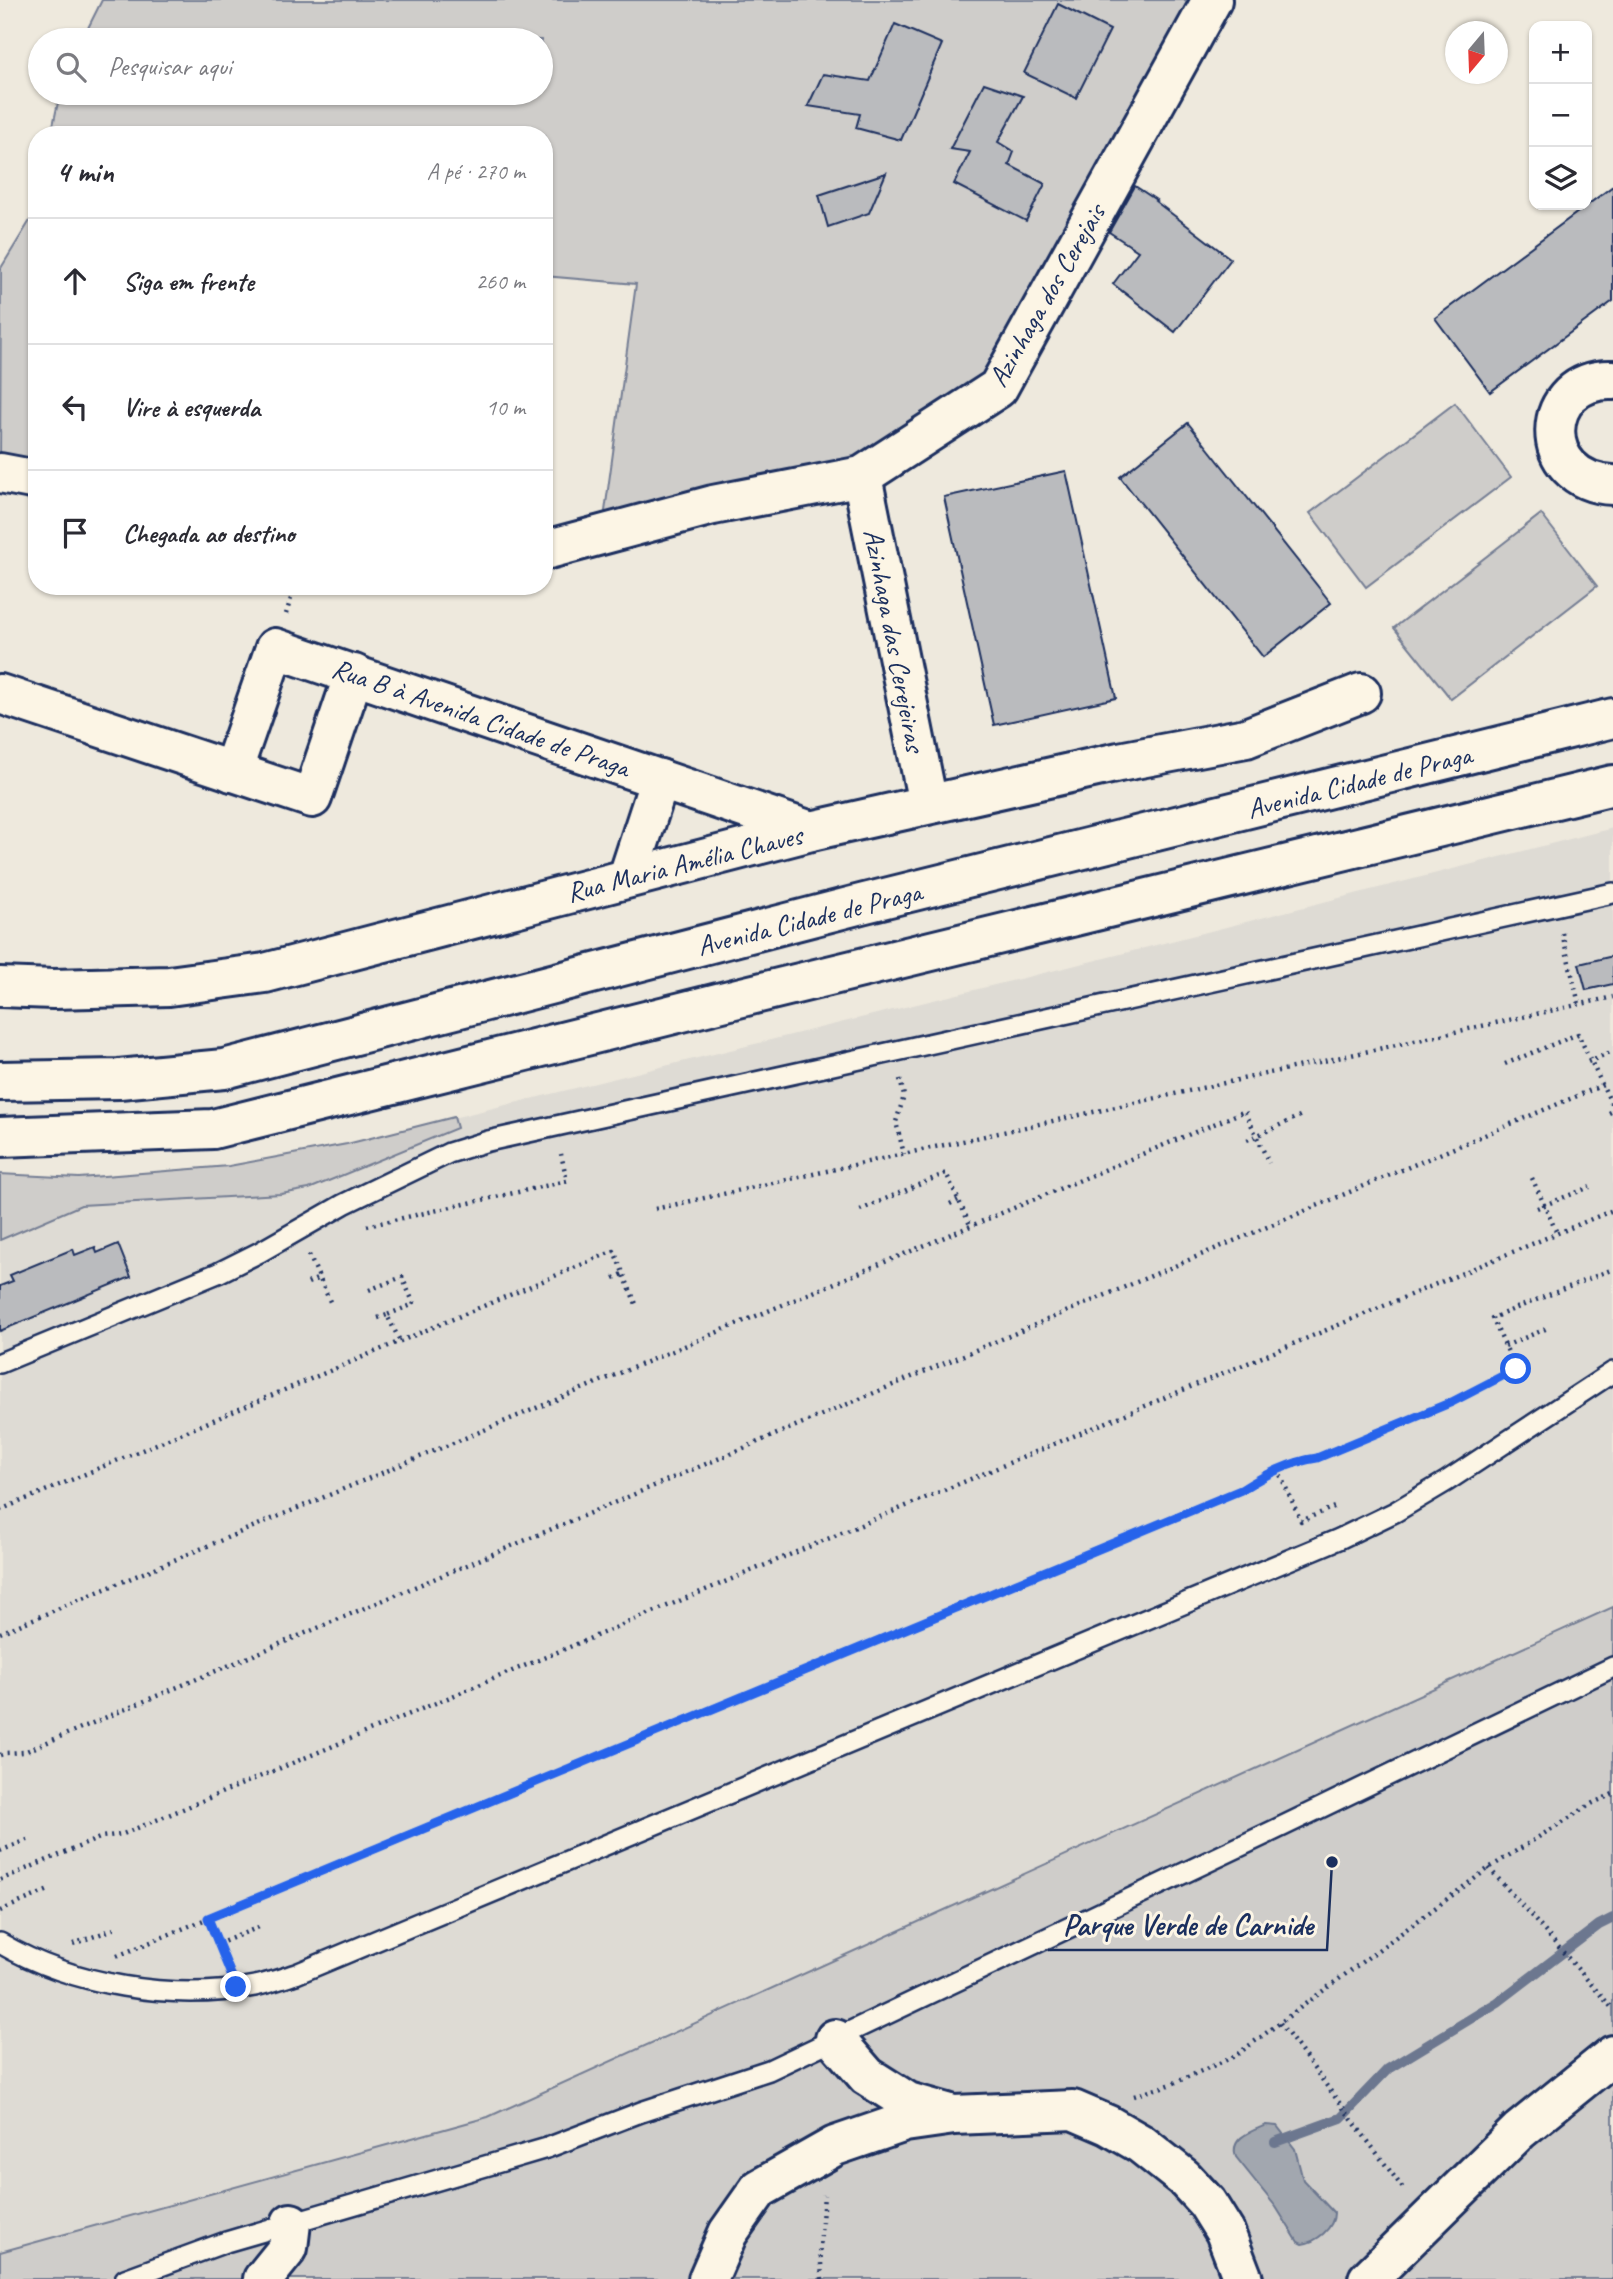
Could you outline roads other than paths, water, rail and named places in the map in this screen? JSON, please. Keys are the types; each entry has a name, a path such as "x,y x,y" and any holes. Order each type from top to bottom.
{"street":[{"name":"Azinhaga dos Cerejais","path":"553,548 713,505 862,476 998,388 1212,0"},
{"path":"1613,380 1601,379 1583,384 1568,396 1559,412 1555,430 1557,448 1566,465 1580,477 1597,484 1613,485"},
{"path":"0,473 28,478"},
{"name":"Azinhaga das Cerejeiras","path":"862,476 928,804"},
{"name":"Rua B à Avenida Cidade de Praga","path":"232,772 275,648 810,831"},
{"path":"0,694 312,799 355,674"},
{"name":"Rua Maria Amélia Chaves","path":"0,987 54,989 169,986 265,973 810,831 1119,762 1246,738 1360,693"},
{"name":"Avenida Cidade de Praga","path":"0,1081 119,1079 224,1069 848,908 1613,718"},
{"path":"628,877 660,779"},
{"path":"0,1136 213,1129 756,993 1613,785"},
{"path":"835,2039 867,2076 908,2102 954,2115"},
{"path":"1368,2279 1519,2131 1613,2055"},
{"path":"708,2279 728,2233 759,2189 835,2146 905,2122 954,2115 1073,2110 1108,2125 1141,2144 1185,2178 1207,2203 1225,2232 1242,2279"},
{"path":"263,2279 288,2248 291,2223"}],"lane":[{"path":"0,1363 218,1273 355,1199 449,1153 488,1141 1613,892"},
{"path":"0,1943 60,1970 129,1987 176,1991 254,1986 296,1974 1339,1539 1395,1512 1613,1372"},
{"path":"125,2279 226,2242 547,2148 641,2112 769,2070 1613,1667"}],"waterway":[{"path":"1275,2142 1341,2118 1388,2069 1498,2002 1599,1925 1613,1918"}],"place":[{"name":"Parque Verde de Carnide","path":"1332,1862"}]}
